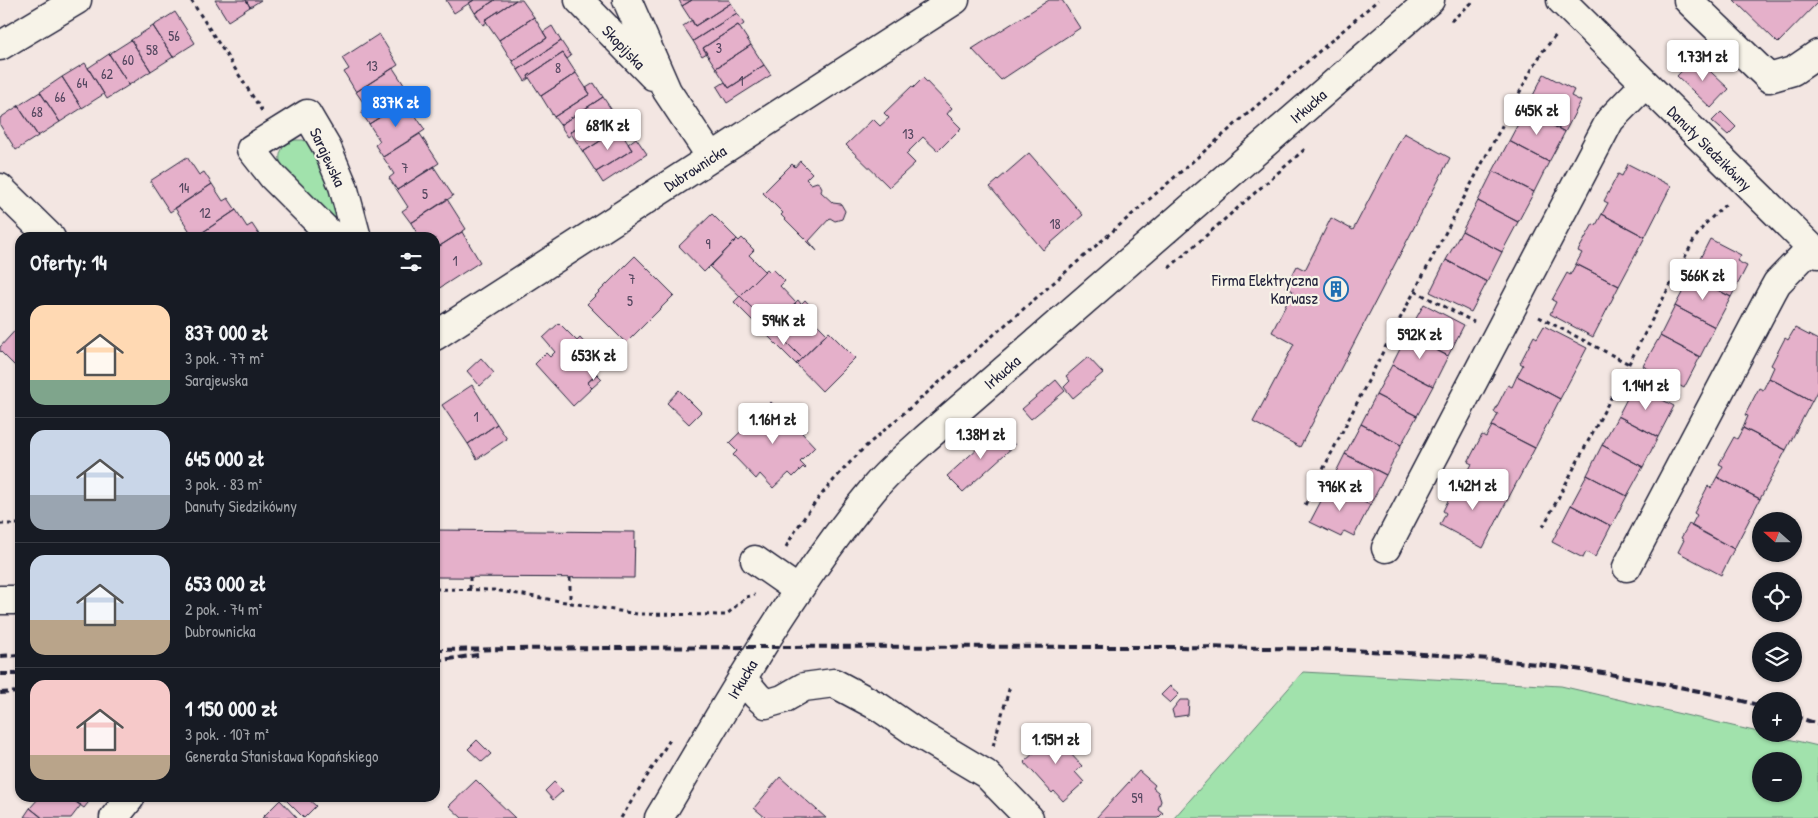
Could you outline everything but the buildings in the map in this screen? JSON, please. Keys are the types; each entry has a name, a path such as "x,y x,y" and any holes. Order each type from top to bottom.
{"street":[{"path":"0,46 77,0"},
{"name":"Skopijska","path":"627,0 667,91"},
{"name":"Dubrownicka","path":"440,333 955,0"},
{"name":"Irkucka","path":"658,818 742,678 813,566 877,484 925,439 1430,0"},
{"name":"Danuty Siedzikówny","path":"1560,0 1815,251"},
{"path":"1688,0 1769,78 1793,71 1818,54"},
{"name":"Skopijska","path":"585,3 667,91 711,157"},
{"path":"1386,548 1610,120 1645,84"},
{"name":"Sarajewska","path":"328,232 273,177 251,149 307,114 327,148 343,186 355,232"},
{"path":"0,188 45,232"},
{"path":"1627,567 1775,287 1815,251"},
{"path":"755,560 798,590"},
{"path":"0,600 15,600"},
{"path":"742,678 766,704 783,700 804,687 834,683 879,707 914,731 986,774 1028,818"},
{"path":"114,818 127,802"}],"path":[{"path":"191,0 276,132"},
{"path":"1044,290 1378,0"},
{"path":"1451,21 1475,0"},
{"path":"1305,505 1532,69 1543,51 1559,32"},
{"path":"1162,273 1310,144"},
{"path":"1544,527 1696,238 1705,224 1730,201"},
{"path":"1415,291 1498,334"},
{"path":"1514,303 1629,364"},
{"path":"1626,370 1708,412"},
{"path":"0,524 15,524"},
{"path":"470,577 470,589"},
{"path":"570,578 570,603"},
{"path":"440,589 494,590 637,614 726,615 746,597 756,595"},
{"path":"986,774 1010,686"},
{"path":"621,818 671,738"}],"green space":[{"path":"294,140 303,140 311,144 350,232 341,232 281,165 280,153 287,144"},
{"path":"1303,672 1561,686 1752,731 1752,742 1801,742 1818,746 1818,818 1174,818"}],"railway":[{"path":"440,650 1014,647 1371,651 1440,655 1576,669 1644,680 1752,704"},
{"path":"0,656 15,655"},
{"path":"440,660 478,655"},
{"path":"0,674 15,674"},
{"path":"0,693 15,692"},
{"path":"1802,719 1818,724"}],"place":[{"name":"Firma Elektryczna Karwasz","path":"1336,289"}]}
